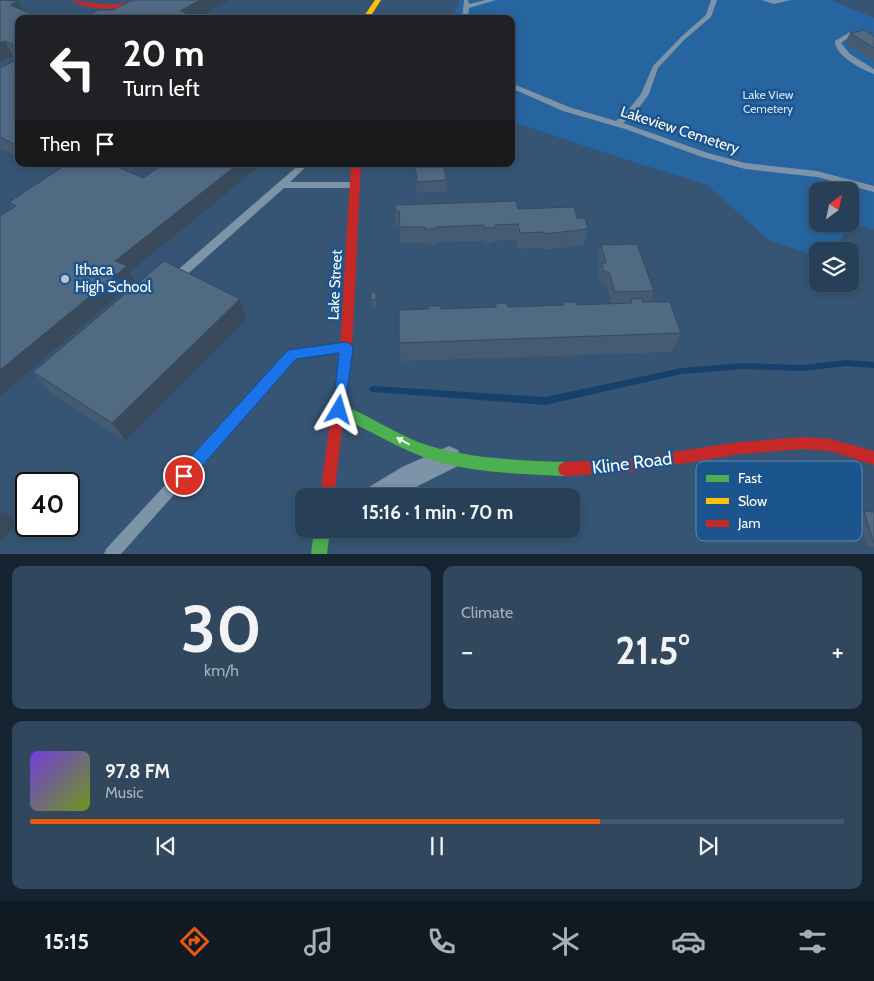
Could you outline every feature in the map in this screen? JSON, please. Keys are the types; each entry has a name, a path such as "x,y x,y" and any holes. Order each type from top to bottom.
{"street":[{"path":"74,0 110,9 124,7 143,0"},
{"path":"368,15 378,0"},
{"name":"Lake Street","path":"328,488 346,348 356,167"},
{"name":"Kline Road","path":"339,410 364,420 417,448 448,458 524,467 577,470 625,466 740,448 804,444 830,445 874,458"},
{"path":"391,488 448,458"}],"lane":[{"path":"466,3 494,0"},
{"path":"618,124 646,94 648,82 655,68 683,38 709,16 714,0"},
{"path":"764,0 774,2 788,0"},
{"path":"874,37 850,34 837,42 838,47 854,60 874,72"},
{"name":"Lakeview Cemetery","path":"515,87 566,109 618,124 705,155 745,166 817,174 874,190"},
{"path":"176,277 302,167"},
{"path":"282,185 355,185"},
{"path":"111,554 293,354 346,348"}],"green space":[{"name":"Lake View Cemetery","path":"460,0 831,0 874,18 874,230 859,225 859,182 809,182 809,232 846,232 839,242 809,242 809,253 769,240 707,185 515,122 515,15 454,15"}],"building":[{"path":"0,0 19,1 10,5 34,15 15,15 15,45 5,41 0,43"},
{"path":"133,0 200,0 180,11 192,15 88,15 99,10 113,10"},
{"path":"865,30 874,36 874,48 850,33"},
{"path":"15,61 14,144 0,137 0,68"},
{"name":"Ithaca High School","path":"62,167 118,167 143,178 160,167 234,167 115,261 127,266 0,370 0,216 16,206 9,202"},
{"path":"415,167 444,167 446,180 417,182"},
{"path":"516,201 518,209 574,207 577,218 585,218 588,229 545,234 545,232 520,233 518,224 495,225 495,228 484,228 484,225 436,227 436,229 400,227 399,211 395,211 395,205"},
{"path":"637,244 654,291 615,292 609,272 604,272 601,263 606,263 601,245"},
{"path":"164,261 240,299 112,423 33,372"},
{"path":"371,292 376,292 376,300 371,300"},
{"path":"642,298 643,302 670,302 681,333 399,343 399,310 428,309 428,306 441,306 441,309 496,307 496,303 507,303 508,307 564,305 564,302 576,302 576,305 632,303 631,299"},
{"path":"864,511 874,512 874,542 873,541"}],"waterway":[{"path":"373,389 545,401 682,371 742,366 802,368 846,363 874,365"}],"traffic: fast":[{"path":"339,410 408,444 453,459 490,464 565,469"},
{"path":"319,554 321,538"}],"traffic: slow":[{"path":"368,15 378,0"}],"traffic: jam":[{"path":"74,0 109,7 126,6 143,0"},
{"path":"328,488 346,348 356,167"},
{"path":"565,469 625,466 740,448 804,443 830,445 874,458"}],"place":[{"name":"Ithaca High School","path":"65,279"}],"route":[{"path":"184,476 293,354 346,348 339,410"}]}
